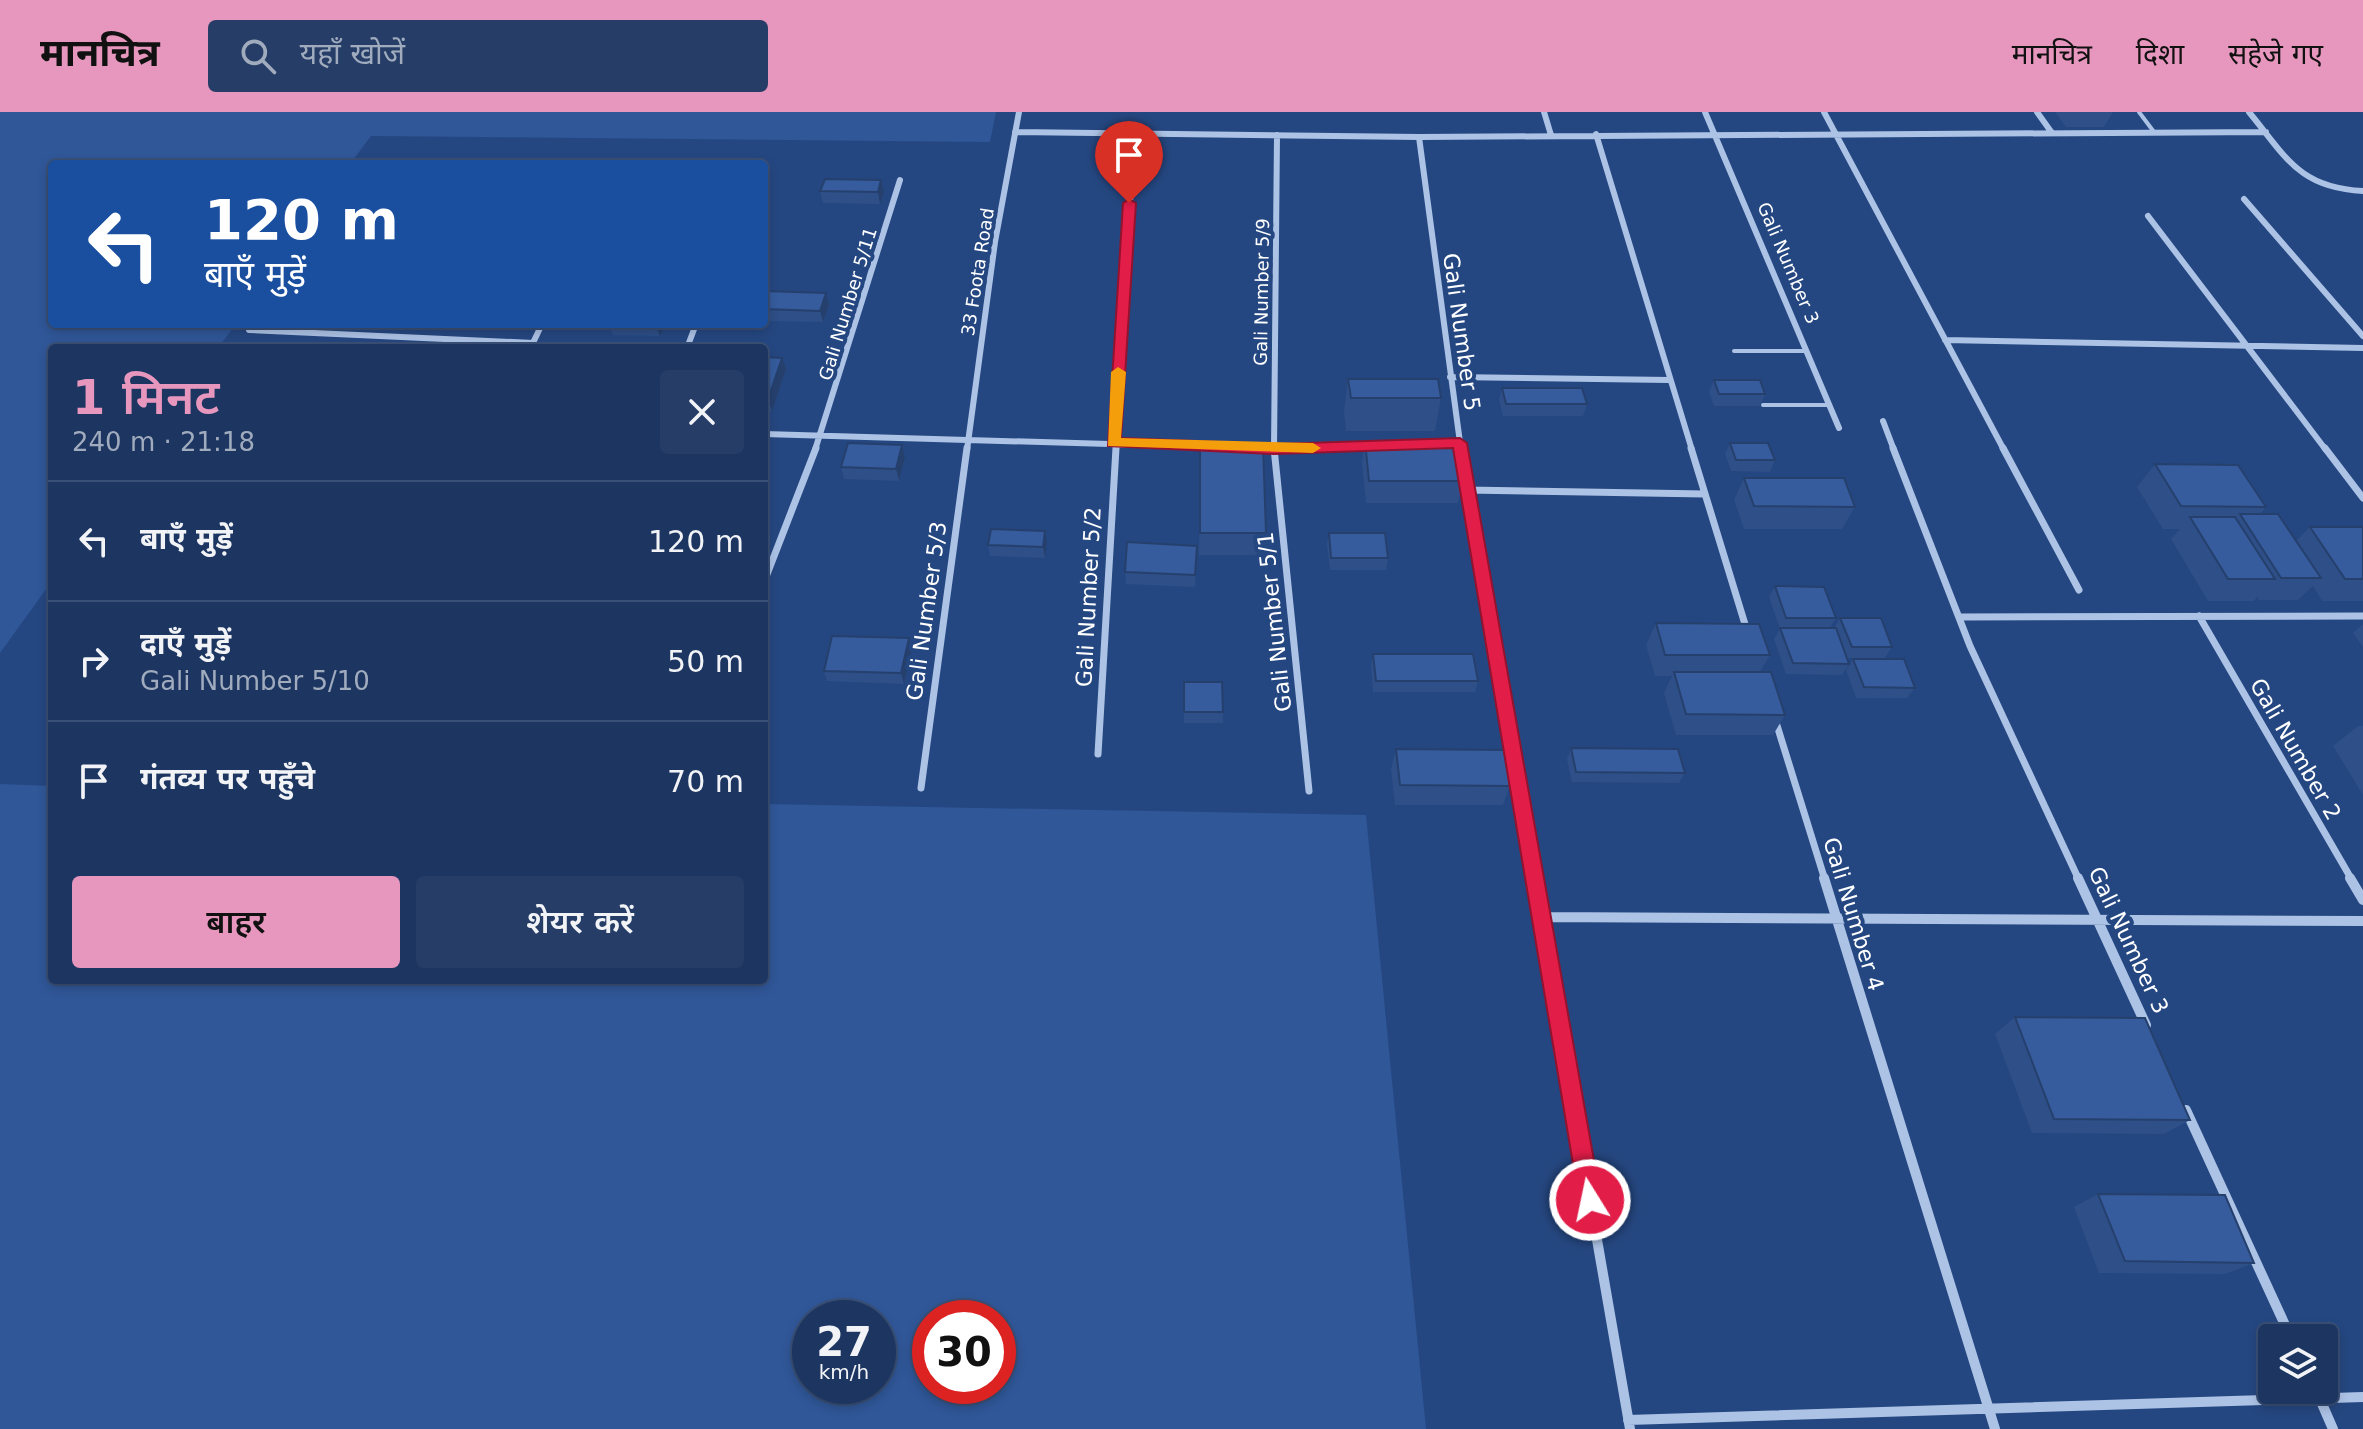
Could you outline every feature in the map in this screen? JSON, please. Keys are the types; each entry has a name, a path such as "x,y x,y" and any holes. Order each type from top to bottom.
{"street":[{"name":"33 Foota Road","path":"968,438 1019,112"},
{"path":"1544,112 1551,135"},
{"name":"Gali Number 3","path":"1705,112 1839,428"},
{"path":"1824,112 2079,590"},
{"path":"2037,112 2052,133"},
{"path":"2249,112 2303,179 2325,190 2363,191"},
{"path":"1015,132 1419,137 2266,132"},
{"name":"Gali Number 5/2","path":"1098,754 1134,133"},
{"path":"1596,134 1752,646"},
{"name":"Gali Number 5/9","path":"1274,449 1277,135"},
{"name":"Gali Number 5","path":"1419,137 1467,490 1629,1425"},
{"name":"Gali Number 5/11","path":"768,572 821,435 900,180"},
{"path":"2244,199 2363,336"},
{"path":"2148,216 2363,498"},
{"path":"249,330 497,344"},
{"path":"1945,340 2363,348"},
{"path":"1450,377 1669,380"},
{"name":"Gali Number 3","path":"1883,421 1970,646 2151,1035"},
{"path":"768,434 1216,447"},
{"name":"Gali Number 5/3","path":"921,788 968,438"},
{"path":"1445,444 1460,443"},
{"path":"1245,448 1388,445"},
{"name":"Gali Number 5/1","path":"1274,449 1309,791"},
{"path":"1467,490 1705,494"},
{"name":"Gali Number 2","path":"2199,616 2363,900"},
{"path":"1959,617 2363,616"},
{"name":"Gali Number 4","path":"1771,707 1995,1429"},
{"path":"1541,917 2363,921"},
{"path":"2178,1093 2285,1324"},
{"path":"2338,1395 2363,1397"},
{"path":"1629,1425 2258,1396"},
{"path":"2322,1404 2333,1429"}],"lane":[{"path":"2139,112 2154,132"},
{"path":"1734,351 1806,351"},
{"path":"1763,405 1829,405"}],"shaded area":[{"path":"0,112 996,112 990,142 371,136 353,160 48,160 48,328 233,328 221,344 48,344 48,587 0,653"},
{"path":"0,784 48,786 48,984 768,984 768,804 1366,815 1426,1429 0,1429"}],"building":[{"path":"825,179 881,180 878,192 820,191"},
{"path":"768,291 826,293 820,311 768,309"},
{"path":"768,357 782,358 768,399"},
{"path":"1348,379 1438,379 1441,398 1351,398"},
{"path":"1714,380 1760,380 1765,394 1719,394"},
{"path":"1502,388 1582,388 1587,404 1506,404"},
{"path":"1365,441 1457,442 1463,481 1369,481"},
{"path":"848,443 902,445 896,469 841,467"},
{"path":"1730,443 1768,443 1775,460 1736,460"},
{"path":"1200,444 1263,444 1266,533 1200,533"},
{"path":"2155,464 2238,465 2266,507 2181,506"},
{"path":"1744,478 1844,478 1855,507 1754,506"},
{"path":"2240,514 2278,514 2321,578 2281,578"},
{"path":"2190,517 2235,517 2275,579 2228,579"},
{"path":"2310,527 2363,527 2363,579 2345,579"},
{"path":"991,529 1045,531 1043,547 988,545"},
{"path":"1329,533 1385,533 1388,558 1331,558"},
{"path":"1127,542 1197,546 1195,575 1125,572"},
{"path":"1775,586 1824,587 1836,618 1786,618"},
{"path":"1840,618 1881,618 1892,647 1852,647"},
{"path":"1656,623 1759,624 1770,655 1665,655"},
{"path":"1780,628 1836,628 1849,664 1793,663"},
{"path":"832,636 909,638 901,673 824,671"},
{"path":"1373,654 1473,654 1478,681 1376,681"},
{"path":"1853,659 1904,659 1915,688 1864,687"},
{"path":"1674,672 1771,672 1785,715 1686,714"},
{"path":"1184,682 1222,682 1223,712 1184,712"},
{"path":"1571,748 1678,749 1685,773 1576,772"},
{"path":"1396,749 1504,750 1510,786 1400,785"},
{"path":"2015,1017 2145,1018 2190,1120 2054,1119"},
{"path":"2098,1194 2225,1195 2254,1263 2125,1261"}],"slow traffic":[{"path":"1118,372 1114,443 1313,448"}],"route":[{"path":"1129,203 1114,443 1274,449 1460,443 1590,1200"}]}
